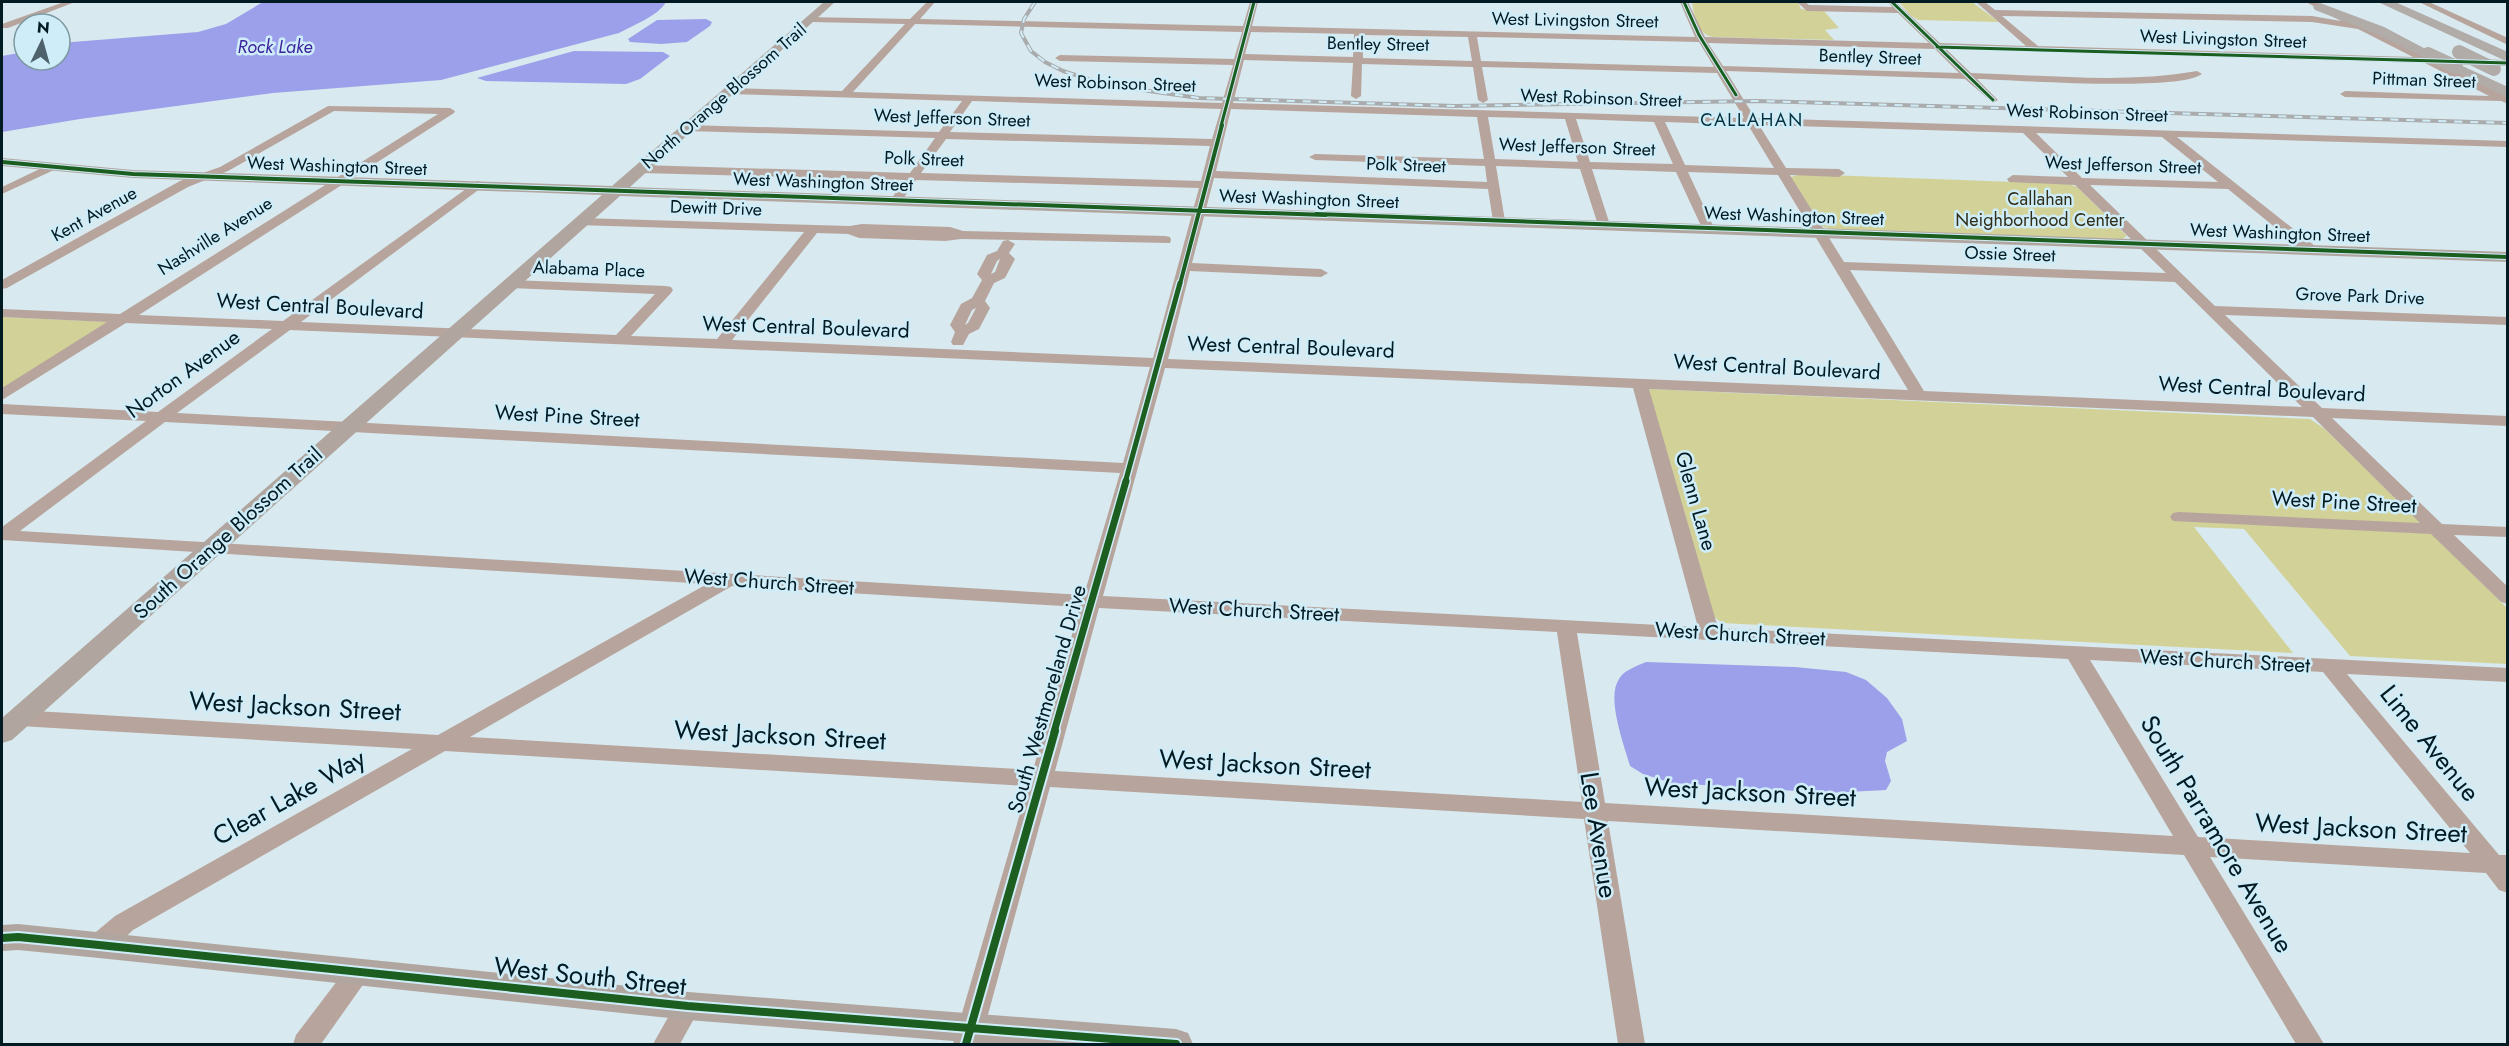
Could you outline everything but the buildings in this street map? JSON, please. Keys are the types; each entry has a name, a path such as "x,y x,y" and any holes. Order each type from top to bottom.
{"highway":[{"path":"2394,2 2417,13 2422,19"},
{"path":"2412,2 2505,60"},
{"path":"2376,5 2422,19 2505,60"},
{"path":"2376,5 2459,52 2505,60"},
{"path":"2376,5 2468,62 2506,94"},
{"path":"2337,8 2432,56"},
{"path":"2314,9 2379,30 2432,56 2468,62 2505,60"}],"main road":[{"name":"North Orange Blossom Trail","path":"456,333 830,2"},
{"name":"West Washington Street","path":"2,162 50,168 204,177 618,189 2508,256"},
{"name":"South Orange Blossom Trail","path":"10,726 456,333"},
{"name":"West South Street","path":"7,935 968,1037 1176,1044"}],"street":[{"path":"5,26 71,2"},
{"path":"845,94 931,2"},
{"name":"South Westmoreland Drive","path":"968,1037 1159,363 1254,2"},
{"path":"1684,2 1688,15 1702,39 1919,395"},
{"path":"1892,2 1993,100"},
{"path":"1980,2 2036,49"},
{"path":"2423,2 2505,60"},
{"path":"1804,5 1901,10"},
{"path":"2074,6 2087,15"},
{"path":"1993,13 2087,15 2337,8 2360,27"},
{"path":"2314,9 2331,18 2337,8"},
{"path":"2314,9 2432,56 2506,94"},
{"path":"810,19 912,22"},
{"name":"West Livingston Street","path":"912,22 1359,30 1936,47 2432,56 2505,60"},
{"path":"1356,96 1359,30"},
{"path":"1472,34 1499,221"},
{"name":"Bentley Street","path":"1060,58 1358,60 1721,70 1728,68 2127,81 2163,80 2197,74"},
{"name":"West Robinson Street","path":"729,91 1227,104 1483,106 1569,115 2508,144"},
{"name":"Pittman Street","path":"2345,94 2506,94"},
{"path":"897,200 970,97"},
{"name":"Nashville Avenue","path":"2,396 450,111 332,108"},
{"name":"Kent Avenue","path":"2,285 183,184 230,166 332,108"},
{"path":"1569,115 1604,225"},
{"path":"1657,117 1708,228"},
{"name":"West Jefferson Street","path":"687,128 1216,143"},
{"path":"2024,128 2508,598"},
{"path":"2164,133 2310,249"},
{"name":"West Jefferson Street","path":"1315,157 1839,173"},
{"path":"2,191 50,168"},
{"name":"Polk Street","path":"641,169 1494,186"},
{"name":"West Jefferson Street","path":"2013,179 2231,186"},
{"name":"Norton Avenue","path":"2,535 477,185"},
{"name":"Dewitt Drive","path":"581,222 850,230 859,234 945,237 961,235 1165,240"},
{"path":"721,344 813,230"},
{"path":"951,354 963,331 974,326 983,308 978,301 989,280 999,275 1008,259 1002,254 1011,238"},
{"name":"Dewitt Drive","path":"1058,239 1069,243 1095,244"},
{"name":"Ossie Street","path":"1840,266 2178,278"},
{"path":"1185,267 1321,273"},
{"name":"Alabama Place","path":"510,284 666,290 619,340"},
{"name":"Grove Park Drive","path":"2210,310 2508,321"},
{"name":"West Central Boulevard","path":"2,312 2508,421"},
{"name":"Glenn Lane","path":"1639,382 1709,633"},
{"name":"West Pine Street","path":"2,410 1129,468"},
{"name":"West Pine Street","path":"2179,517 2508,532"},
{"name":"West Church Street","path":"2,535 1092,602 2508,675"},
{"name":"Clear Lake Way","path":"99,945 124,923 730,579"},
{"name":"Lee Avenue","path":"1566,626 1631,1044"},
{"name":"South Parramore Avenue","path":"2075,653 2310,1044"},
{"name":"Lime Avenue","path":"2331,667 2500,864 2508,884"},
{"name":"West Jackson Street","path":"10,726 442,744 2500,864"},
{"path":"306,1044 358,972"},
{"path":"666,1044 688,1006"}],"green space":[{"path":"1692,2 1798,2 1801,9 1824,11 1839,28 1825,30 1834,40 1712,37 1700,28 1695,18"},
{"path":"1899,2 1972,2 1999,22 1918,20 1910,15"},
{"name":"Callahan Neighborhood Center","path":"1801,174 2069,184 2077,187 2127,236 2122,239 1830,229 1821,226 1791,177"},
{"path":"2,317 110,322 2,391"},
{"path":"1650,389 2310,419 2325,429 2507,608 2507,664 2350,656 2244,529 2194,527 2293,653 1722,623 1713,616 1648,391"}],"water":[{"name":"Rock Lake","path":"263,2 666,2 652,16 619,33 441,80 273,93 2,132 2,56 12,54 12,72 72,72 72,42 198,32 226,24"},
{"path":"706,19 712,22 710,26 687,42 661,44 630,42 628,39 657,20"},
{"path":"574,51 663,52 670,56 640,79 626,84 486,81 477,78"},
{"path":"1646,662 1795,667 1846,672 1866,680 1887,698 1902,719 1907,741 1887,752 1885,761 1891,781 1886,790 1828,793 1672,783 1643,774 1630,766 1617,721 1615,687 1627,671"}],"railway":[{"path":"1035,2 1024,19 1021,33 1031,51 1045,62 1063,71 1106,85 1199,98 1455,106 1757,101 2508,123"}],"cycle path":[{"path":"966,1044 1157,371 1254,2"},
{"path":"1684,2 1699,35 1736,95"},
{"path":"1892,2 1993,100"},
{"path":"1937,47 2508,63"},
{"path":"2,162 133,174 1326,215"},
{"path":"1316,214 1819,232"},
{"path":"1820,232 2508,257"},
{"path":"2,938 18,937 99,945 688,1006 1176,1044"}],"district":[{"name":"CALLAHAN","path":"1752,120"}]}
